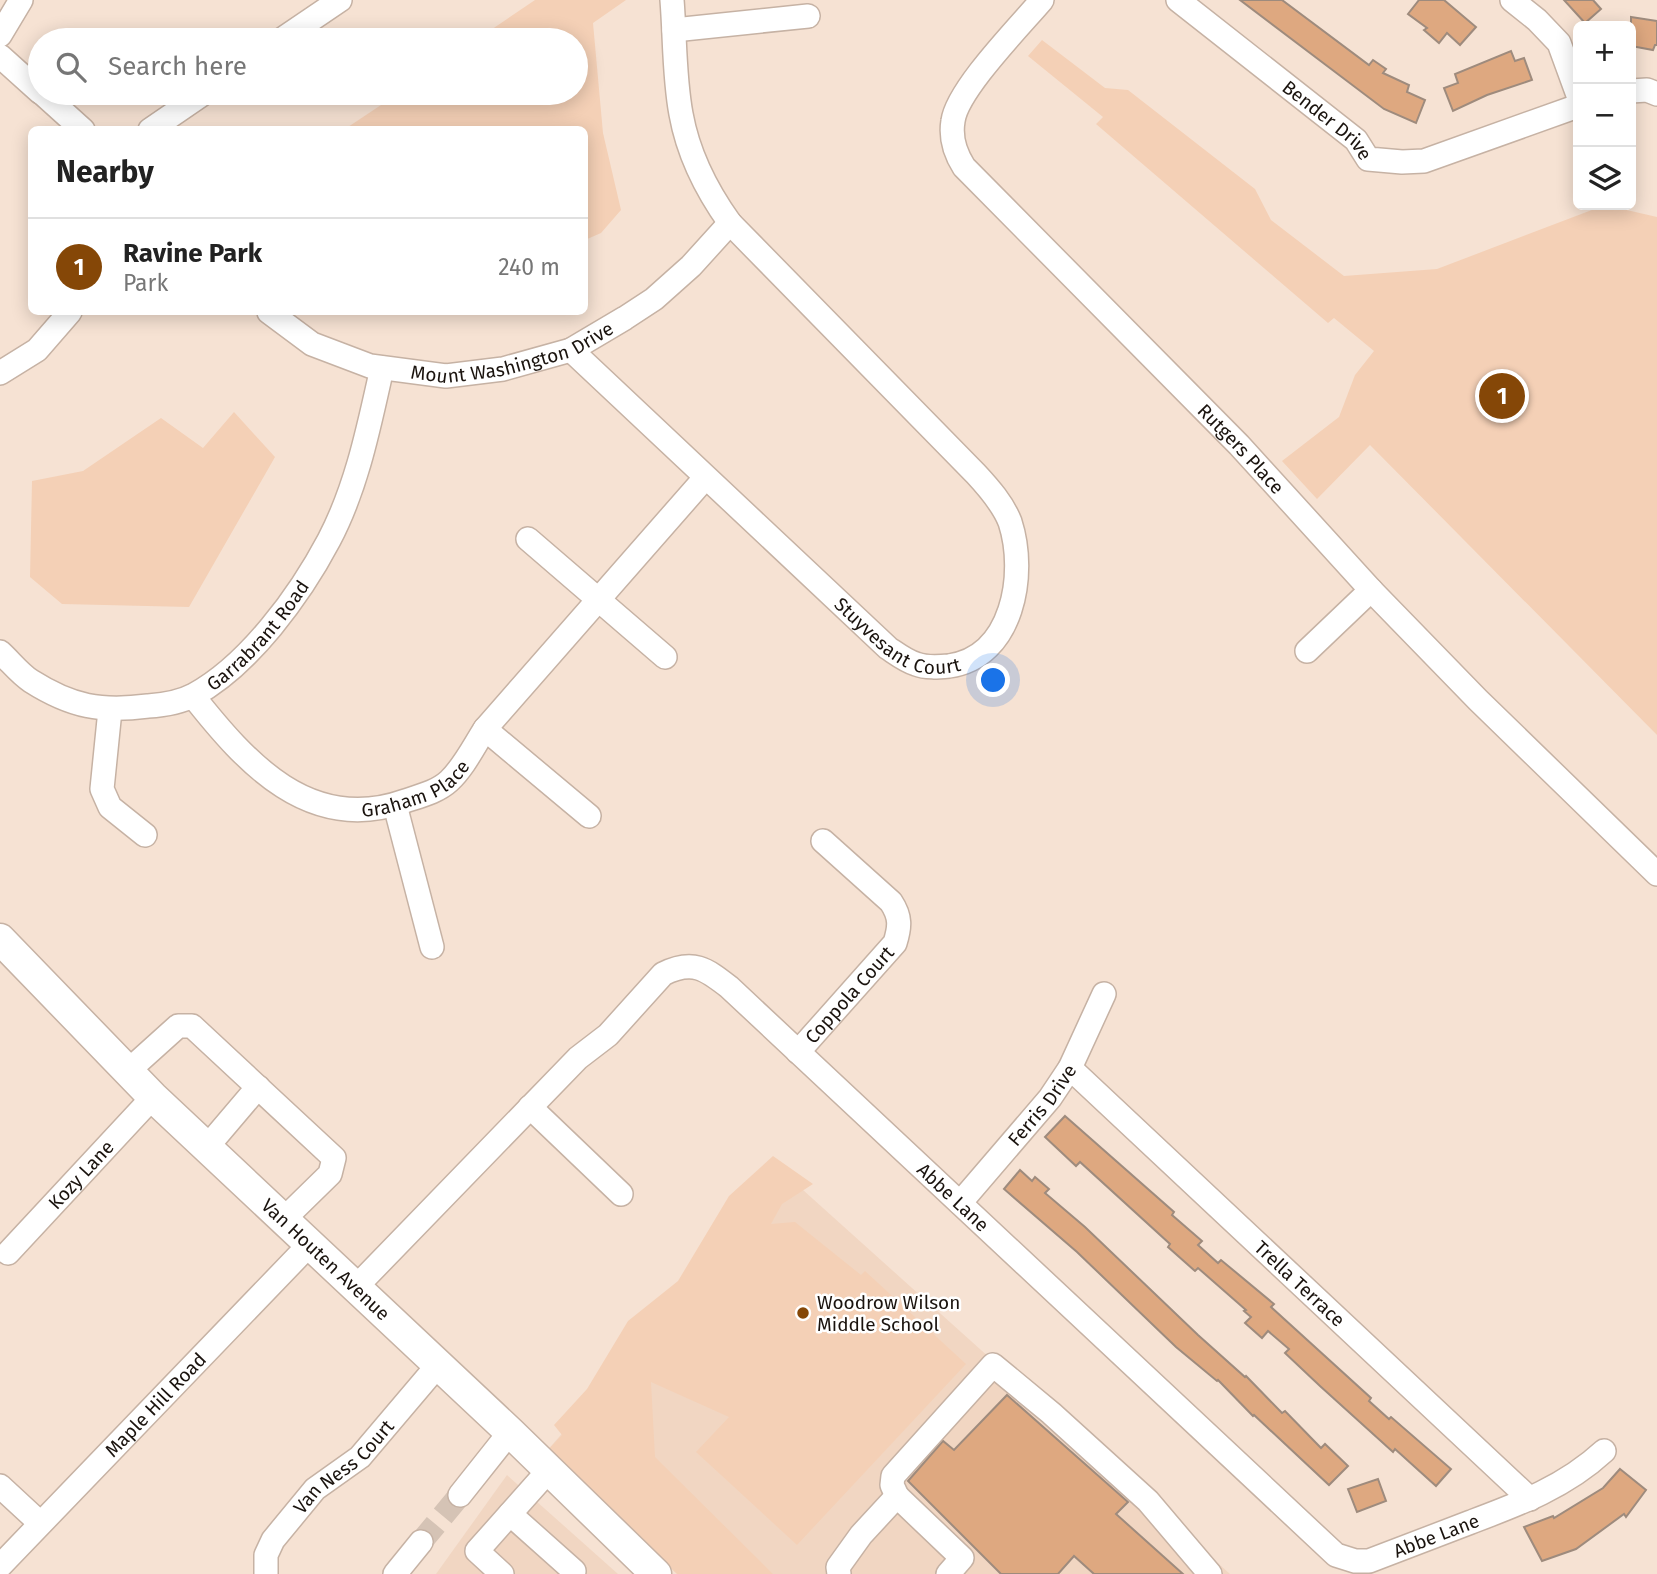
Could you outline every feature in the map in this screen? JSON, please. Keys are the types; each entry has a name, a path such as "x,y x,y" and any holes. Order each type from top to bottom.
{"main road":[{"name":"Van Houten Avenue","path":"1,942 153,1097 510,1432 656,1574"}],"street":[{"path":"0,35 21,0"},
{"path":"299,28 340,0"},
{"name":"Stuyvesant Court","path":"571,350 888,648 917,665 942,667 972,660 986,650 1006,620 1013,601 1016,555 1009,519 976,474 730,223 713,199 688,139 681,113 672,0"},
{"name":"Rutgers Place","path":"1042,0 968,88 957,106 952,137 959,160 975,181 1239,445 1371,590 1478,700 1657,874"},
{"name":"Bender Drive","path":"1178,0 1356,140 1368,159 1424,161 1573,108"},
{"path":"1512,0 1537,20 1559,43 1574,84"},
{"path":"674,30 808,16"},
{"path":"0,56 28,81"},
{"path":"1636,91 1647,90 1657,94"},
{"path":"55,105 79,126"},
{"path":"156,126 186,105"},
{"name":"Mount Washington Drive","path":"273,315 312,344 370,366 433,375 477,374 503,369 571,350 654,299 691,266 730,223"},
{"path":"0,373 37,350 68,315"},
{"name":"Garrabrant Road","path":"0,652 29,680 86,706 110,710 176,703 193,696 219,679 244,656 281,614 330,540 365,442 382,368"},
{"name":"Graham Place","path":"193,696 229,741 255,766 281,785 320,804 365,811 395,805 435,791 449,781 485,729 705,478"},
{"path":"528,539 665,657"},
{"path":"1307,650 1371,590"},
{"path":"110,710 102,789 110,807 145,835"},
{"path":"485,729 589,816"},
{"path":"395,805 432,947"},
{"name":"Coppola Court","path":"798,1052 895,943 900,928 899,914 891,902 823,841"},
{"name":"Abbe Lane","path":"356,1287 578,1058 608,1035 663,974 673,969 690,967 706,970 729,987 1336,1555 1355,1561 1369,1561 1530,1499 1566,1481 1604,1451"},
{"name":"Ferris Drive","path":"960,1203 1050,1098 1070,1068 1104,994"},
{"path":"128,1071 178,1026 192,1026 334,1158 330,1174 284,1219"},
{"name":"Trella Terrace","path":"1070,1068 1530,1499"},
{"path":"208,1147 258,1087"},
{"name":"Kozy Lane","path":"8,1253 153,1097"},
{"path":"530,1107 621,1194"},
{"name":"Maple Hill Road","path":"0,1566 310,1244"},
{"name":"Van Ness Court","path":"267,1574 266,1555 273,1540 315,1489 360,1457 438,1365"},
{"path":"948,1574 962,1558 897,1496 892,1485 893,1476 993,1365 1051,1413 1148,1501 1210,1574"},
{"path":"460,1495 510,1432"},
{"path":"502,1574 477,1551 549,1470"},
{"path":"0,1486 40,1523"},
{"path":"839,1574 838,1567 861,1535 897,1496"},
{"path":"510,1514 574,1571"},
{"path":"395,1574 421,1542"}],"shaded area":[{"path":"535,0 626,0 593,23 603,133 621,210 601,233 588,239 588,126 350,126 381,105 588,105 588,28 494,28"},
{"path":"1042,40 1105,88 1128,90 1255,189 1271,220 1344,276 1437,269 1592,210 1627,210 1657,217 1657,735 1370,445 1317,499 1282,461 1339,417 1355,375 1374,351 1334,318 1328,323 1096,124 1103,117 1028,56"},
{"path":"234,412 275,457 189,607 62,604 30,577 32,481 83,471 161,418 203,448"},
{"path":"773,1156 813,1184 782,1204 771,1224 795,1222 861,1275 865,1271 966,1364 797,1545 696,1452 729,1417 651,1382 655,1457 773,1574 677,1574 546,1452 562,1435 554,1425 587,1389 628,1321 678,1281 729,1196"},
{"name":"Woodrow Wilson Middle School","path":"785,1176 1230,1574 679,1574 546,1452"},
{"path":"507,1475 618,1574 436,1574"}],"building":[{"path":"1240,0 1282,0 1369,65 1373,60 1386,69 1383,73 1409,85 1407,92 1425,100 1416,123 1384,109"},
{"path":"1419,0 1444,0 1476,27 1460,45 1447,33 1439,43 1424,30 1427,28 1408,14"},
{"path":"1564,0 1593,0 1601,9 1587,21 1583,21"},
{"path":"1631,17 1657,21 1657,45 1653,50 1636,47 1636,21 1631,21"},
{"path":"1511,51 1515,61 1524,58 1532,80 1487,95 1453,111 1444,88 1458,83 1455,74"},
{"path":"1065,1116 1174,1212 1172,1215 1202,1241 1198,1245 1218,1263 1221,1260 1274,1304 1271,1307 1371,1398 1369,1401 1451,1469 1436,1486 1395,1449 1393,1452 1320,1386 1285,1353 1289,1349 1268,1331 1262,1338 1245,1323 1251,1317 1244,1311 1246,1310 1198,1268 1195,1271 1168,1247 1170,1244 1080,1162 1076,1166 1045,1137"},
{"path":"1020,1170 1032,1181 1035,1177 1049,1189 1045,1193 1246,1376 1282,1413 1285,1411 1321,1448 1325,1444 1348,1466 1329,1485 1253,1416 1218,1380 1176,1347 1077,1252 1004,1189"},
{"path":"1007,1395 1128,1502 1116,1514 1183,1574 1094,1574 1074,1556 1058,1574 1001,1574 908,1481 943,1441 954,1450"},
{"path":"1620,1469 1646,1490 1626,1517 1624,1514 1576,1549 1542,1561 1524,1527 1553,1516 1554,1518 1603,1488"},
{"path":"1378,1479 1386,1501 1357,1512 1348,1489"}],"tunnel":[{"path":"421,1542 460,1495"}],"place":[{"name":"Ravine Park","path":"1502,396"},
{"name":"Woodrow Wilson Middle School","path":"803,1313"}]}
